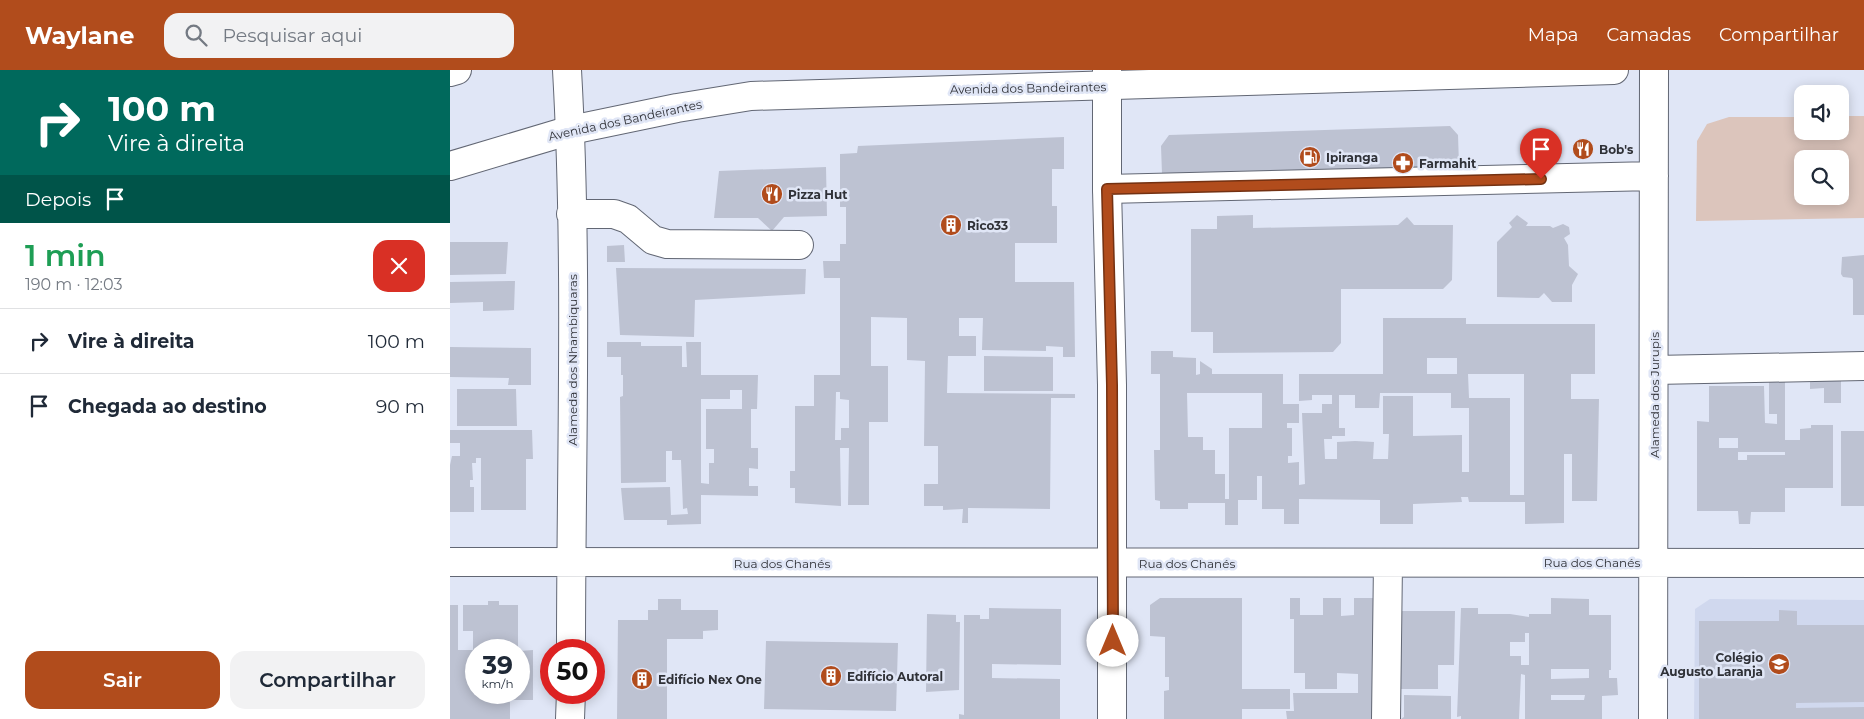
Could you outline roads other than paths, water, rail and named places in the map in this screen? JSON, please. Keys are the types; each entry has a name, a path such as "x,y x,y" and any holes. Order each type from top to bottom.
{"main road":[{"path":"450,72 457,70"},
{"name":"Alameda dos Nhambiquaras","path":"567,70 571,130 571,639"},
{"name":"Avenida dos Bandeirantes","path":"450,166 571,130 676,108 751,96 924,89 1107,78 1614,70"},
{"name":"Alameda dos Jurupis","path":"1653,719 1654,70"},
{"path":"1107,78 1107,189 1112,385 1112,719"},
{"path":"1107,189 1654,176"},
{"path":"571,214 614,214 628,219 653,240 667,244 799,245"},
{"path":"1654,370 1864,366"},
{"name":"Rua dos Chanés","path":"450,562 1864,563"},
{"path":"1386,719 1388,563"},
{"path":"570,704 570,719"}],"place":[{"name":"Bob's","path":"1583,149"},
{"name":"Ipiranga","path":"1310,157"},
{"name":"Farmahit","path":"1403,163"},
{"name":"Pizza Hut","path":"772,194"},
{"name":"Rico33","path":"951,225"},
{"name":"Colégio Augusto Laranja","path":"1779,664"},
{"name":"Edifício Autoral","path":"831,676"},
{"name":"Edifício Nex One","path":"642,679"}]}
